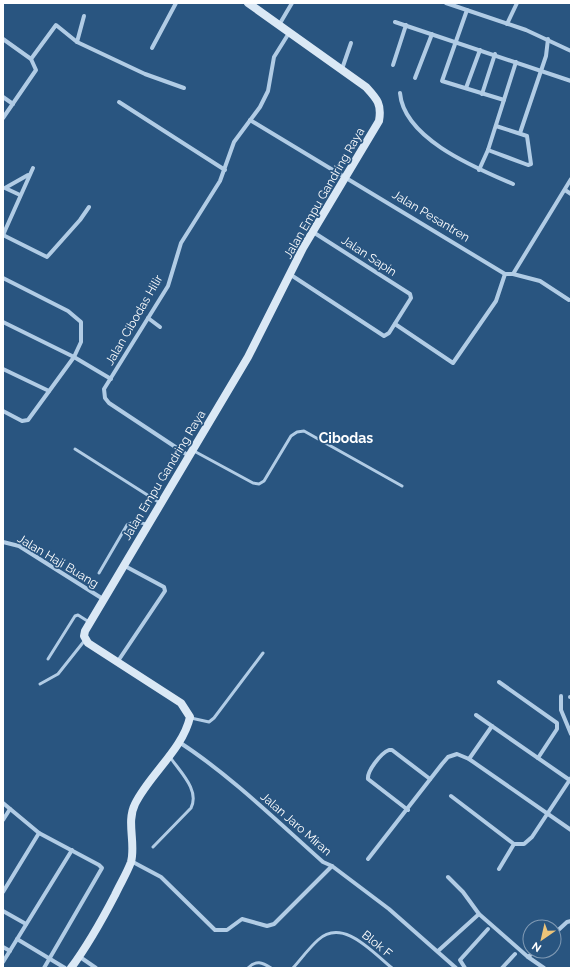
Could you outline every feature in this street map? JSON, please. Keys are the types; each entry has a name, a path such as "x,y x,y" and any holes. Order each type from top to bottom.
{"street":[{"path":"152,48 176,3"},
{"name":"Jalan Empu Gandring Raya","path":"85,640 85,631 89,622 248,357 312,232 374,131 379,120 381,109 377,99 366,87 248,3"},
{"path":"279,25 292,3"},
{"path":"446,3 548,39 571,51"},
{"path":"507,24 517,3"},
{"path":"468,10 442,80 444,82 504,100"},
{"path":"77,42 84,16"},
{"path":"395,22 495,54 571,81"},
{"path":"31,59 56,25 77,42 145,74 184,88"},
{"path":"393,65 406,25"},
{"name":"Jalan Cibodas Hilir","path":"191,453 109,403 105,398 104,390 168,286 182,243 220,181 234,142 260,107 268,91 274,57 290,33"},
{"path":"416,78 432,34"},
{"path":"3,39 31,59 36,72 3,118"},
{"path":"520,133 541,71 548,39"},
{"path":"342,69 351,43"},
{"path":"466,88 480,50"},
{"path":"482,94 495,54"},
{"path":"479,170 488,150 516,62"},
{"path":"400,93 403,107 430,141 479,170 513,184"},
{"path":"3,97 13,104"},
{"path":"119,102 225,170"},
{"path":"250,120 346,176"},
{"path":"488,150 529,165 529,142 527,136 496,126"},
{"path":"33,168 5,222 3,235 47,257 80,220 89,207"},
{"path":"20,195 5,188 29,175"},
{"name":"Jalan Pesantren","path":"346,176 506,274"},
{"path":"513,274 571,179"},
{"path":"565,190 571,194"},
{"name":"Jalan Sapin","path":"312,232 410,294 410,300 395,324"},
{"path":"291,275 382,335 388,335 395,324 453,363 496,301 506,274 513,274 540,282 569,300"},
{"path":"3,278 68,311 81,322 81,342 74,356 26,422 22,422 3,411"},
{"path":"148,318 160,327"},
{"path":"3,322 74,356 110,379"},
{"path":"3,369 49,391"},
{"name":"Jalan Haji Buang","path":"3,542 19,546 103,599"},
{"path":"118,661 166,591 164,588 123,566"},
{"path":"71,968 99,925 131,861 131,815 133,809 178,742 188,724 190,717 181,703 85,640"},
{"path":"499,682 557,723 557,729 538,758"},
{"path":"561,696 560,710 571,734"},
{"path":"451,796 514,844 524,844 529,841 571,780 476,715"},
{"path":"469,759 492,726"},
{"name":"Jalan Jaro Miran","path":"178,742 201,758 277,821 323,862 332,866 389,909 456,968"},
{"path":"408,810 368,780 368,774 383,754 389,750 430,779"},
{"path":"368,859 408,810 430,779 453,754 461,754 469,759 571,830"},
{"path":"3,803 39,833 99,864 102,868 44,968"},
{"path":"3,820 10,809"},
{"path":"3,892 39,833"},
{"path":"499,869 514,844"},
{"path":"3,962 72,850"},
{"path":"131,861 161,877 214,930 227,930 242,919 267,926 274,924 332,866"},
{"path":"448,877 463,892 479,914 522,952"},
{"path":"3,911 26,924"},
{"path":"438,951 479,914"},
{"path":"562,927 567,922 571,921"},
{"path":"465,968 460,960 488,929"},
{"path":"17,939 65,968"},
{"path":"3,947 10,951"},
{"path":"502,968 515,954"},
{"path":"80,956 96,968"},
{"path":"531,959 544,968"}],"lane":[{"path":"191,453 259,484 264,481 291,436 297,432 304,432 402,486"},
{"path":"75,449 160,503"},
{"path":"99,573 127,524 134,522 148,524"},
{"path":"48,659 75,616 78,615 89,622"},
{"path":"40,684 58,674 85,640"},
{"path":"190,717 202,722 209,722 214,718 263,653"},
{"path":"152,847 191,808 194,802 194,796 190,785 169,755"},
{"name":"Blok F","path":"293,968 319,938 330,933 340,932 349,934 392,968"},
{"path":"248,968 256,962 260,962 271,968"}],"district":[{"name":"Cibodas","path":"346,438"}]}
